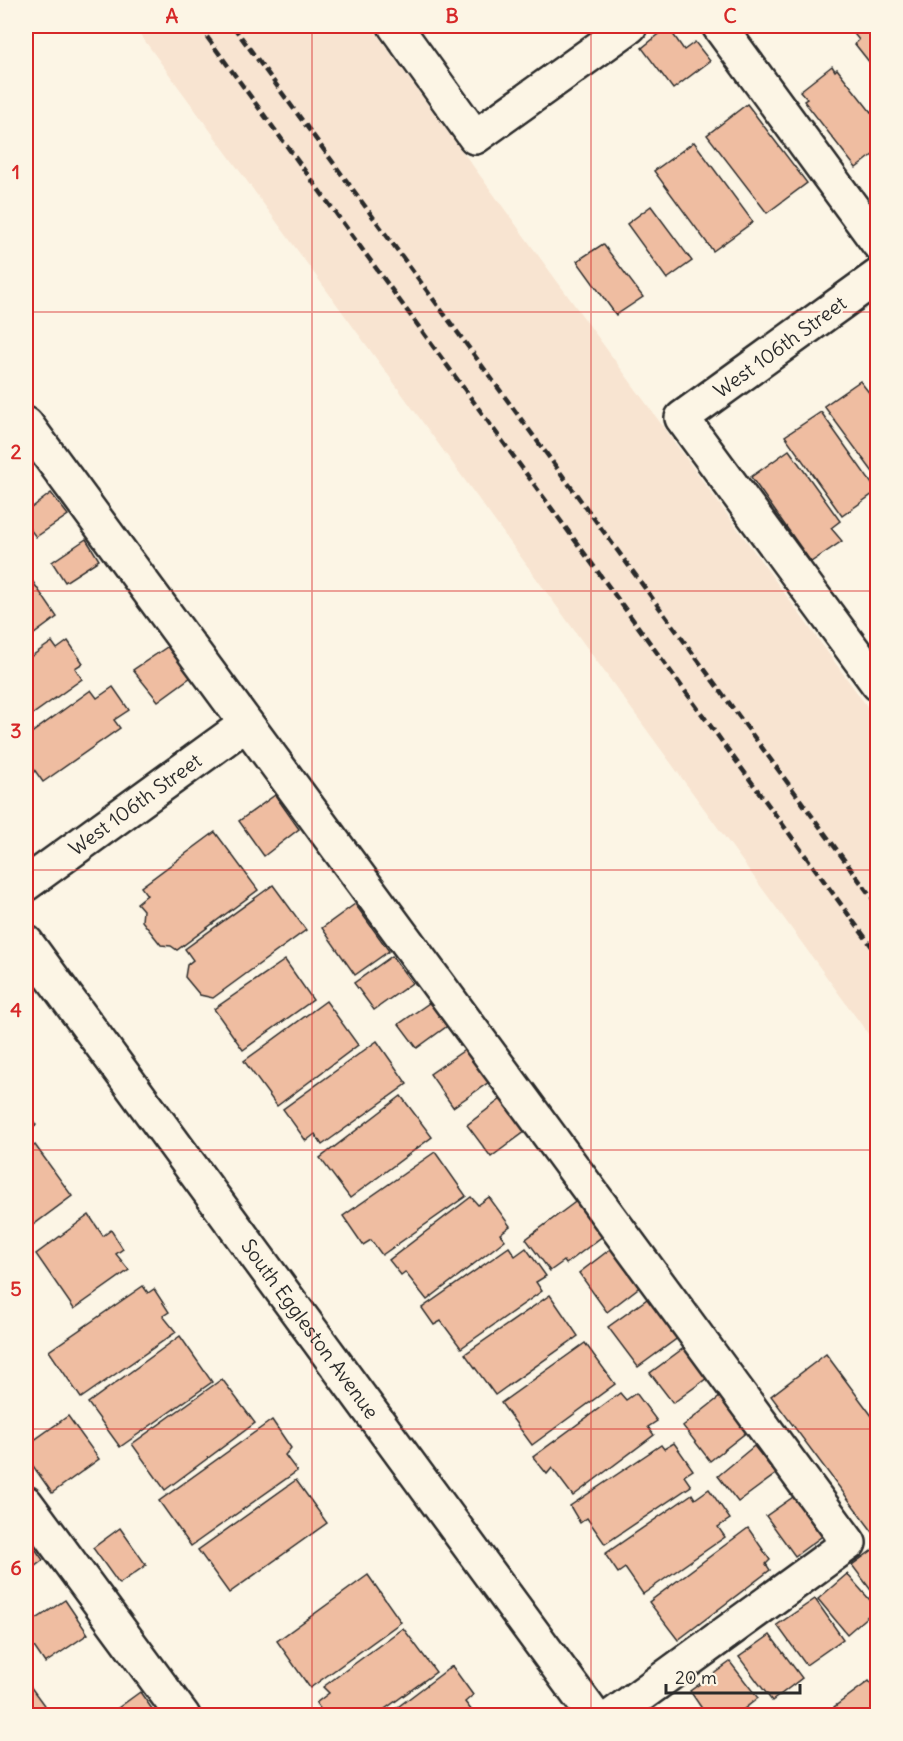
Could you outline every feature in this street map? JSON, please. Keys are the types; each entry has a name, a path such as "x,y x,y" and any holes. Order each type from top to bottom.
{"street":[{"path":"395,26 475,137 630,26"},
{"path":"719,26 878,243"},
{"name":"West 106th Street","path":"876,678 682,418 878,276"},
{"path":"26,424 849,1543 612,1716"},
{"name":"West 106th Street","path":"26,884 246,724"},
{"name":"South Eggleston Avenue","path":"26,942 594,1716"},
{"path":"26,1503 183,1716"}],"shaded area":[{"path":"134,26 371,26 877,720 877,1046"}],"building":[{"path":"858,26 872,26 878,29 878,73 855,44 859,40 851,30"},
{"path":"668,27 684,50 695,42 710,61 673,89 642,48"},
{"path":"832,66 835,71 837,69 878,121 878,151 856,168 804,101 807,99 800,91"},
{"path":"747,104 807,183 767,213 707,135"},
{"path":"694,142 753,222 713,251 654,171"},
{"path":"651,206 692,261 667,279 627,224"},
{"path":"603,244 643,297 616,315 577,261"},
{"path":"860,381 878,404 878,479 824,406"},
{"path":"821,412 877,491 842,516 785,436"},
{"path":"789,450 840,521 831,528 842,541 811,562 751,477"},
{"path":"51,493 68,515 36,537 26,524 26,512"},
{"path":"86,539 99,560 65,582 52,562"},
{"path":"33,582 57,617 26,640 26,588"},
{"path":"68,641 83,663 75,668 82,679 26,719 26,660 52,642 57,649"},
{"path":"173,643 195,674 158,701 133,670"},
{"path":"113,687 129,710 114,720 120,728 43,782 26,758 26,737 91,690 97,698"},
{"path":"275,795 299,829 264,856 239,821"},
{"path":"215,832 258,890 177,950 171,946 161,945 142,921 143,910 137,903 147,895 141,887"},
{"path":"273,885 306,930 213,998 200,995 185,977 187,965 193,960 185,949"},
{"path":"355,904 389,951 355,975 322,928"},
{"path":"392,956 412,983 374,1010 354,983"},
{"path":"285,960 313,1000 243,1050 214,1009"},
{"path":"326,1001 358,1045 277,1106 244,1061"},
{"path":"432,1001 450,1024 417,1048 399,1024"},
{"path":"377,1041 407,1084 322,1145 315,1134 306,1141 283,1109"},
{"path":"466,1049 489,1082 453,1107 430,1074"},
{"path":"401,1096 432,1137 350,1198 320,1158"},
{"path":"501,1099 526,1131 491,1157 467,1125"},
{"path":"26,1110 36,1125 26,1132"},
{"path":"35,1145 72,1196 29,1228 26,1222 26,1152"},
{"path":"435,1152 466,1196 382,1255 371,1240 363,1245 343,1216"},
{"path":"471,1197 478,1205 489,1197 510,1226 500,1234 505,1240 427,1300 405,1272 401,1275 389,1260"},
{"path":"578,1200 604,1235 566,1264 564,1261 550,1271 526,1239"},
{"path":"89,1215 103,1236 111,1230 123,1249 116,1254 129,1270 74,1309 36,1254"},
{"path":"509,1247 515,1256 526,1248 546,1276 536,1282 542,1291 461,1348 441,1321 434,1325 422,1308"},
{"path":"613,1247 642,1285 607,1312 579,1273"},
{"path":"143,1286 148,1293 154,1289 169,1312 163,1316 176,1332 81,1398 49,1351"},
{"path":"550,1295 578,1336 495,1395 465,1354"},
{"path":"650,1297 679,1337 638,1367 608,1327"},
{"path":"180,1336 212,1382 120,1447 88,1403"},
{"path":"585,1343 615,1384 532,1445 501,1403"},
{"path":"685,1347 707,1378 673,1403 650,1373"},
{"path":"826,1354 878,1424 878,1539 771,1396"},
{"path":"222,1379 255,1423 165,1490 132,1444"},
{"path":"620,1393 626,1400 636,1393 657,1421 648,1427 654,1435 573,1496 552,1468 547,1474 533,1457"},
{"path":"721,1396 748,1431 710,1461 683,1426"},
{"path":"68,1416 99,1459 52,1493 26,1456 26,1446"},
{"path":"272,1420 291,1448 285,1455 297,1471 191,1546 159,1501"},
{"path":"674,1443 693,1470 684,1476 691,1486 605,1544 587,1518 580,1523 570,1506 661,1445 664,1449"},
{"path":"754,1446 776,1474 738,1502 718,1476"},
{"path":"296,1480 327,1523 229,1593 198,1550"},
{"path":"709,1489 730,1519 718,1527 725,1537 643,1594 625,1568 618,1573 605,1554 692,1494 695,1499"},
{"path":"796,1495 825,1534 795,1556 766,1516"},
{"path":"120,1528 146,1565 119,1584 93,1548"},
{"path":"748,1528 770,1560 766,1564 770,1570 678,1640 649,1602"},
{"path":"26,1536 43,1560 26,1573"},
{"path":"878,1546 878,1590 873,1593 852,1565"},
{"path":"847,1574 877,1608 847,1634 818,1599"},
{"path":"368,1575 401,1622 310,1688 277,1641"},
{"path":"815,1599 843,1639 806,1665 777,1625"},
{"path":"65,1600 88,1634 45,1663 26,1635 26,1626"},
{"path":"403,1628 436,1672 375,1716 325,1716 316,1703 329,1693 323,1687"},
{"path":"770,1635 802,1678 772,1701 739,1657"},
{"path":"730,1662 758,1698 735,1716 707,1716 690,1691"},
{"path":"452,1666 473,1695 465,1702 476,1716 386,1716"},
{"path":"869,1681 878,1693 878,1716 841,1716 834,1707"},
{"path":"27,1682 52,1716 26,1716"},
{"path":"140,1692 157,1716 107,1716"}],"railway":[{"path":"199,26 878,955"},
{"path":"233,26 878,906"}]}
